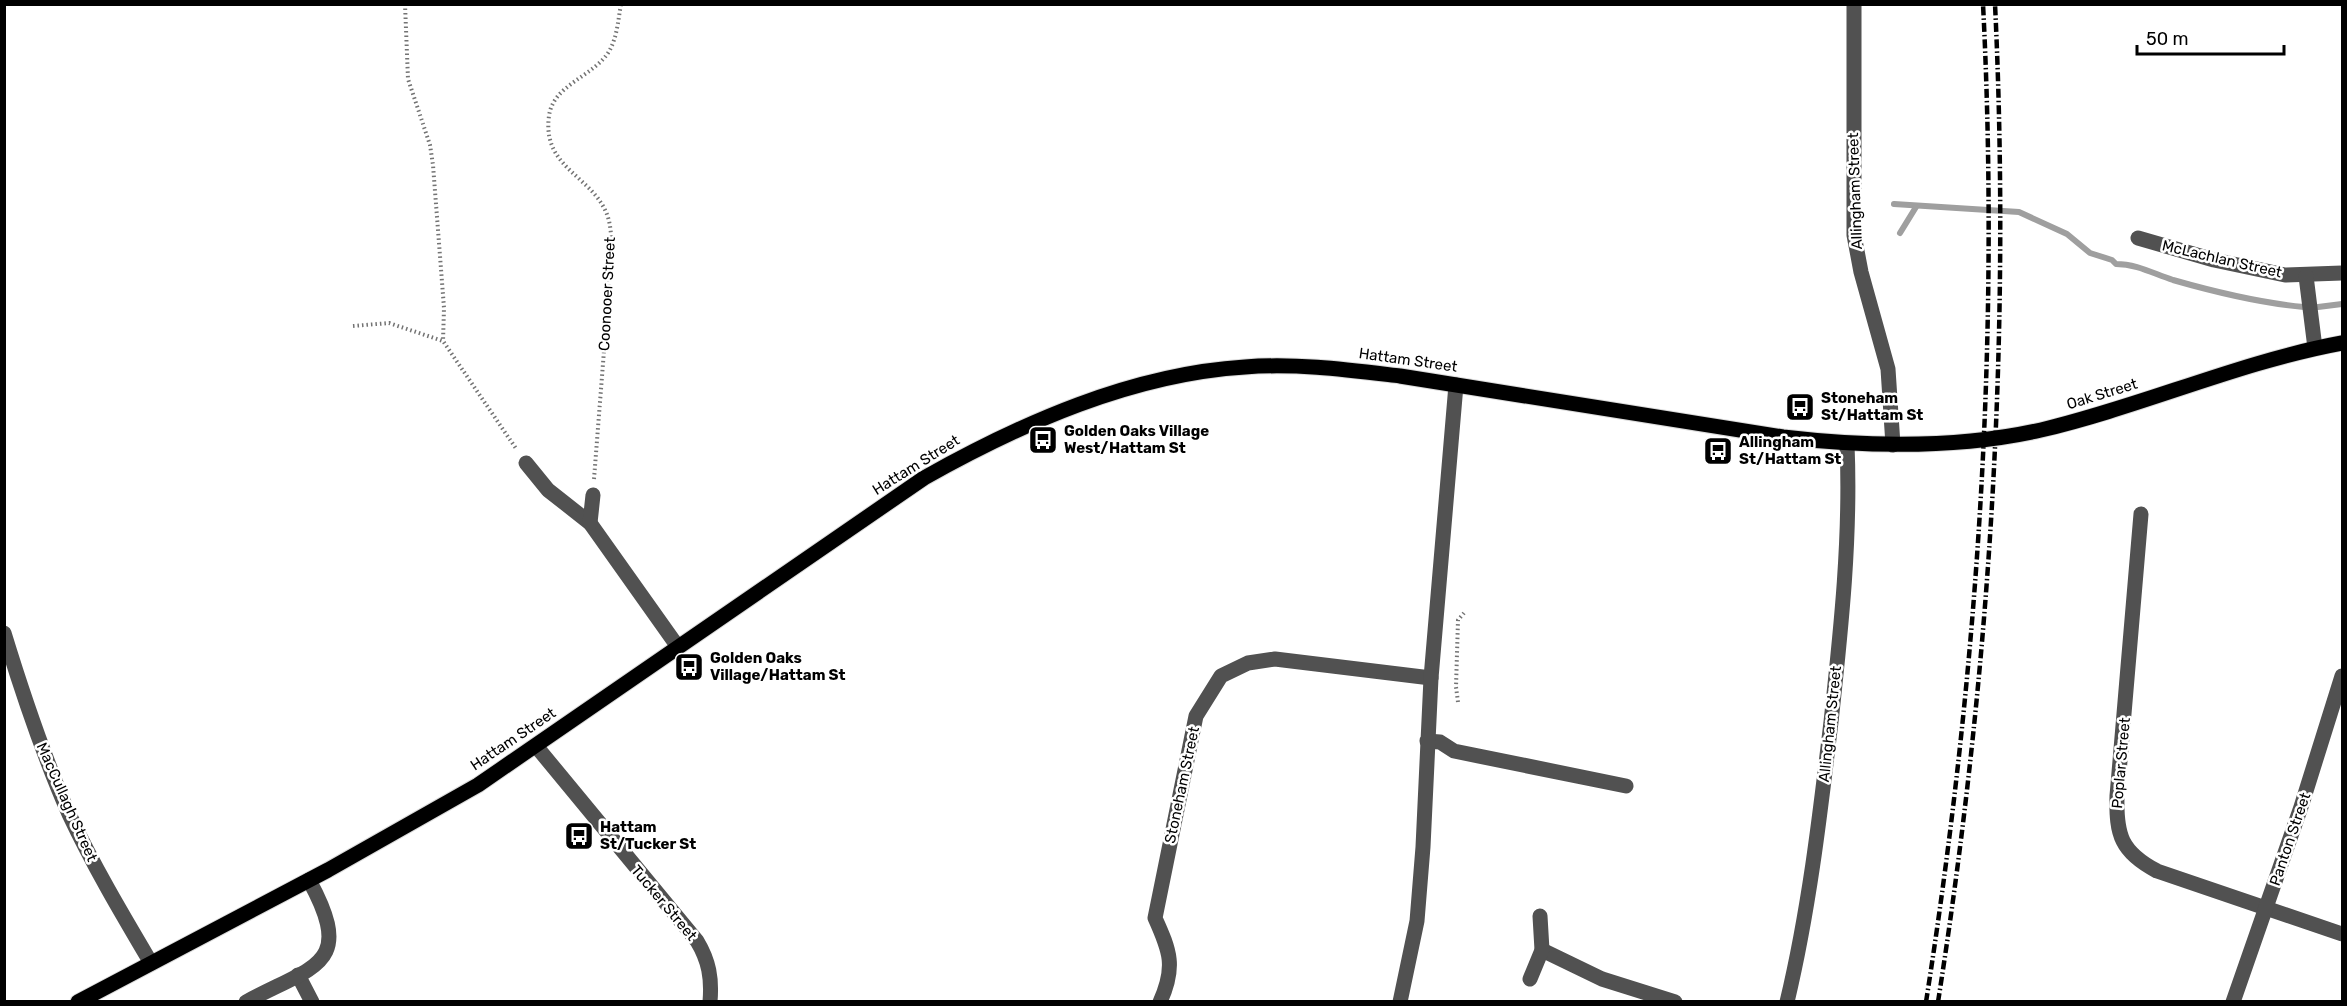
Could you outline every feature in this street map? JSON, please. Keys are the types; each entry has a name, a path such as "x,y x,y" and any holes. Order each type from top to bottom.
{"main road":[{"name":"Oak Street","path":"1893,445 1985,440 2040,430 2281,356 2343,343"},
{"name":"Hattam Street","path":"78,1002 442,807 536,746 924,478 972,451 1031,424 1110,395 1181,376 1246,367 1344,369 1783,438 1847,444 1893,445"}],"street":[{"name":"Allingham Street","path":"1854,4 1854,235 1861,272 1888,369 1893,445"},
{"name":"McLachlan Street","path":"2138,238 2214,260 2285,275 2343,273"},
{"path":"2306,276 2316,348"},
{"path":"1400,1002 1417,921 1431,678 1456,385"},
{"name":"Allingham Street","path":"1787,1002 1821,802 1843,611 1849,540 1847,444"},
{"path":"526,463 548,490 590,523 678,647"},
{"path":"590,523 593,495"},
{"name":"Poplar Street","path":"2141,514 2117,796 2117,827 2130,854 2157,871 2343,934"},
{"name":"MacCullagh Street","path":"4,633 37,735 70,814 104,882 151,963"},
{"name":"Stoneham Street","path":"1160,1002 1168,982 1170,957 1164,934 1155,918 1196,716 1221,676 1248,663 1275,659 1431,678"},
{"name":"Panton Street","path":"2233,1002 2343,676"},
{"path":"1427,741 1440,742 1454,751 1626,786"},
{"name":"Tucker Street","path":"536,746 586,811 690,931 706,958 711,982 710,1002"},
{"path":"246,1002 319,962 329,946 330,936 326,915 309,880"},
{"path":"1530,979 1542,950 1540,916"},
{"path":"1542,950 1602,979 1675,1002"},
{"path":"298,975 312,1002"}],"path":[{"path":"405,4 408,79 430,145 433,165 444,308 443,341 526,463"},
{"name":"Coonooer Street","path":"593,495 612,248 610,226 606,210 597,197 555,155 550,136 549,116 561,92 607,55 615,38 621,4"},
{"path":"353,326 388,323 443,341"},
{"path":"1458,702 1456,687 1458,620 1464,613"}],"waterway":[{"path":"1894,204 2019,212 2067,234 2090,253 2112,260 2116,264 2138,267 2173,280 2221,293 2304,307"},
{"path":"1900,233 1916,207"},
{"path":"2318,307 2342,304"}],"railway":[{"path":"1926,1002 1959,753 1980,504 1989,254 1988,129 1983,4"},
{"path":"1938,1002 1971,753 1992,504 1998,379 2000,254 1995,4"}],"place":[{"name":"Stoneham St/Hattam St","path":"1800,407"},
{"name":"Golden Oaks Village West/Hattam St","path":"1043,440"},
{"name":"Allingham St/Hattam St","path":"1718,451"},
{"name":"Golden Oaks Village/Hattam St","path":"689,667"},
{"name":"Hattam St/Tucker St","path":"579,836"}]}
